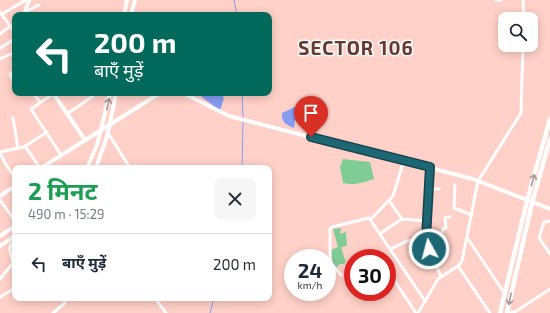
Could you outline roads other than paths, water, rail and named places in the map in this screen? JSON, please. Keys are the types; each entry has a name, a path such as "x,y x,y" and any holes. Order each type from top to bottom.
{"main road":[{"path":"500,313 527,201 550,120"},
{"path":"507,312 532,203 550,139"}],"street":[{"path":"14,0 17,4"},
{"path":"12,29 1,13 27,0"},
{"path":"24,12 27,0"},
{"path":"125,12 127,0"},
{"path":"133,12 135,0"},
{"path":"496,0 501,0"},
{"path":"523,0 524,12"},
{"path":"27,12 39,5"},
{"path":"0,34 10,26"},
{"path":"0,48 12,42"},
{"path":"396,283 417,313 442,276 458,266 464,258 478,181 520,116 523,52"},
{"path":"0,59 12,53"},
{"path":"35,96 40,102"},
{"path":"50,96 31,107 31,110 47,132 61,156"},
{"path":"54,96 85,140"},
{"path":"67,114 93,96"},
{"path":"88,165 101,131 109,96"},
{"path":"97,165 108,133 115,96"},
{"path":"45,165 155,96"},
{"path":"189,96 222,113 242,120 430,167 478,181 550,209"},
{"path":"13,118 18,148"},
{"path":"12,174 0,152 25,146 47,132"},
{"path":"108,133 128,165"},
{"path":"25,146 38,165"},
{"path":"341,275 330,262 330,230 332,227 371,218 390,202 404,160"},
{"path":"430,167 428,189 430,200 426,238 429,249 442,276"},
{"path":"455,185 454,208 472,215"},
{"path":"0,196 12,189"},
{"path":"428,189 438,189"},
{"path":"0,200 12,217"},
{"path":"390,202 402,219"},
{"path":"441,236 443,229 446,228 446,217 450,217"},
{"path":"371,218 391,249 407,241 441,236"},
{"path":"381,233 402,219 427,221"},
{"path":"550,220 544,222 539,238 550,254"},
{"path":"0,236 12,228"},
{"path":"441,236 444,237 443,248"},
{"path":"0,246 12,238"},
{"path":"468,239 505,294"},
{"path":"12,243 9,249 12,260"},
{"path":"396,257 425,301"},
{"path":"0,278 12,264"},
{"path":"458,266 490,313"},
{"path":"0,297 12,290"},
{"path":"507,312 515,313 550,291"},
{"path":"53,313 59,311 65,303 65,301"},
{"path":"157,301 166,313"}],"water":[{"path":"201,96 222,96 224,98 220,111"},
{"path":"297,106 303,116 295,120 294,128 287,125 282,119 282,113"}],"waterway":[{"path":"234,0 236,12"},
{"path":"242,96 243,118"},
{"path":"242,165 243,121"},
{"path":"210,313 213,301"}],"district":[{"name":"SECTOR 106","path":"356,48"}]}
